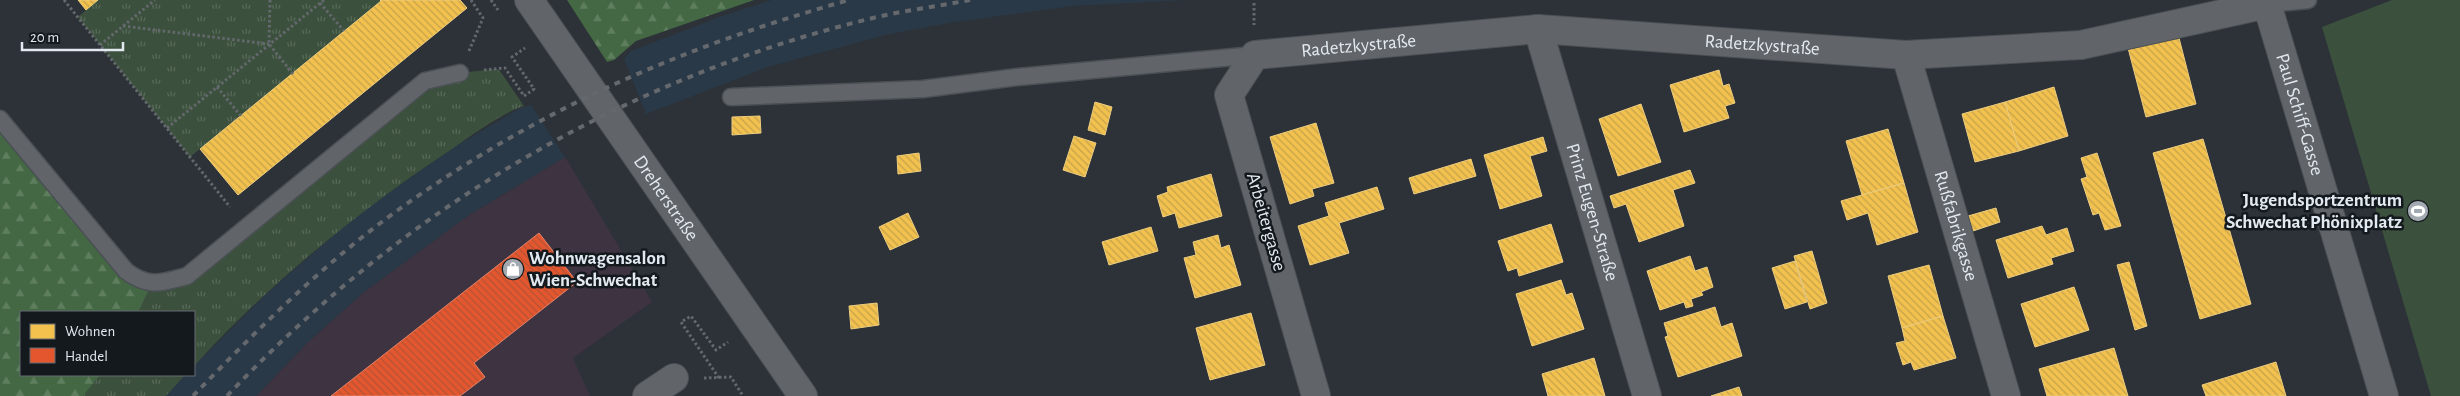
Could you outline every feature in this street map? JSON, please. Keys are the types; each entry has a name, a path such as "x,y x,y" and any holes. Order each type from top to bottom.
{"street":[{"name":"Dreherstraße","path":"528,0 803,396"},
{"name":"Radetzkystraße","path":"1256,55 1538,29 1906,55 2081,45 2267,4"},
{"name":"Paul Schiff-Gasse","path":"2267,4 2384,396"},
{"name":"Prinz Eugen-Straße","path":"1538,29 1647,396"},
{"name":"Arbeitergasse","path":"1256,55 1229,94 1316,396"},
{"name":"Rußfabrikgasse","path":"1906,55 2006,396"},
{"path":"647,396 674,378"}],"lane":[{"path":"2267,4 2308,0"},
{"path":"731,97 923,90 1018,78 1256,55"},
{"path":"0,120 126,271 138,280 152,284 186,276 425,82 460,73"}],"path":[{"path":"64,0 246,227"},
{"path":"100,45 155,0"},
{"path":"270,0 269,44 293,74"},
{"path":"167,128 324,0"},
{"path":"460,73 483,18 471,0"},
{"path":"320,3 344,32"},
{"path":"123,26 269,44"},
{"path":"505,68 524,96 534,88 512,58 525,48"},
{"path":"217,87 241,116"},
{"path":"719,378 681,322 691,316 716,350 730,341"},
{"path":"674,378 731,377 743,396"}],"shaded area":[{"path":"772,0 1187,0 1073,6 954,22 885,35 768,67 646,114 624,59 631,51 725,15"},
{"path":"531,105 565,157 469,215 364,292 308,342 256,396 166,396 184,376 195,376 195,365 265,295 356,216 456,146 520,108"},
{"name":"Wohnwagensalon Wien-Schwechat","path":"565,157 652,302 573,358 590,396 256,396 308,342 364,292 469,215"}],"green space":[{"path":"98,0 381,1 190,157 78,17"},
{"path":"567,0 754,0 636,41 614,60 607,62"},
{"name":"Jugendsportzentrum Schwechat Phönixplatz","path":"2392,0 2460,0 2460,396 2431,396 2322,27"},
{"path":"496,69 500,71 524,106 496,119 347,224 253,306 195,365 195,311 138,311 152,284 167,281 425,81 460,73"},
{"path":"0,119 126,271 152,284 138,311 20,311 20,376 99,376 83,396 0,396"},
{"path":"99,376 184,376 166,396 83,396"}],"building: Wohnen":[{"path":"78,0 98,0 86,10"},
{"path":"380,0 460,0 467,8 238,195 200,149"},
{"path":"2178,34 2196,104 2146,117 2128,48"},
{"path":"1719,70 1723,86 1729,84 1735,103 1725,106 1729,118 1684,132 1670,85"},
{"path":"2054,87 2068,136 2019,151 2005,102"},
{"path":"1095,102 1112,107 1105,135 1088,130"},
{"path":"2005,102 2019,151 1975,162 1962,114"},
{"path":"1641,104 1661,162 1618,176 1599,119"},
{"path":"760,116 761,133 732,135 732,117"},
{"path":"1316,123 1334,183 1312,189 1314,196 1290,204 1270,137"},
{"path":"1888,129 1904,183 1862,195 1846,141"},
{"path":"1074,136 1096,143 1085,177 1063,170"},
{"path":"1543,137 1547,151 1530,156 1542,196 1500,209 1484,155"},
{"path":"2203,139 2251,304 2200,319 2153,153"},
{"path":"919,153 921,171 898,174 897,156"},
{"path":"2097,153 2121,226 2105,230 2099,213 2093,215 2081,179 2087,177 2081,158"},
{"path":"1471,159 1476,176 1414,194 1409,178"},
{"path":"1690,170 1695,183 1673,190 1684,226 1639,242 1626,204 1614,208 1610,196"},
{"path":"1211,174 1222,216 1179,228 1175,213 1163,217 1157,196 1168,192 1167,187"},
{"path":"1904,183 1918,232 1877,245 1868,213 1847,220 1841,201"},
{"path":"1377,187 1384,209 1339,223 1349,253 1310,265 1298,226 1329,216 1325,203"},
{"path":"1996,208 2000,222 1973,231 1968,216"},
{"path":"908,213 919,237 890,250 879,227"},
{"path":"1551,224 1563,262 1519,276 1517,268 1508,271 1498,241"},
{"path":"2042,226 2046,235 2067,228 2074,251 2051,258 2053,264 2008,278 1996,240"},
{"path":"1151,227 1158,251 1109,265 1102,242"},
{"path":"1218,235 1221,248 1229,245 1241,285 1195,298 1184,258 1196,255 1193,242"},
{"path":"1812,251 1827,303 1810,309 1794,256"},
{"path":"1690,256 1695,271 1707,267 1713,287 1701,292 1703,295 1691,299 1693,306 1686,308 1684,302 1660,310 1647,271"},
{"path":"1795,261 1807,302 1785,309 1772,268"},
{"path":"2129,262 2147,326 2135,330 2117,265"},
{"path":"1929,265 1943,316 1902,328 1888,276"},
{"path":"1561,280 1566,295 1572,293 1584,329 1532,346 1516,294"},
{"path":"2074,287 2089,330 2035,347 2021,304"},
{"path":"877,303 879,325 851,329 849,306"},
{"path":"1715,307 1721,327 1732,323 1742,356 1678,377 1665,337 1668,336 1664,323"},
{"path":"1251,313 1265,365 1210,380 1196,328"},
{"path":"1943,316 1956,358 1914,370 1911,362 1903,365 1896,343 1905,341 1902,328"},
{"path":"2114,348 2128,396 2047,396 2039,369"},
{"path":"1594,358 1605,396 1548,396 1542,374"},
{"path":"2276,362 2286,396 2206,396 2202,385"},
{"path":"1739,387 1742,396 1711,396"}],"building: Handel":[{"path":"539,233 577,282 474,363 485,377 460,396 331,396"}],"railway":[{"path":"193,396 291,298 343,253 398,210 451,174 505,141 559,111 614,84 670,60 787,18 849,0"},
{"path":"227,396 296,328 368,266 444,209 524,158 607,114 693,75 783,43 877,17 970,0"}],"place":[{"name":"Jugendsportzentrum Schwechat Phönixplatz","path":"2418,211"},
{"name":"Wohnwagensalon Wien-Schwechat","path":"513,269"}]}
